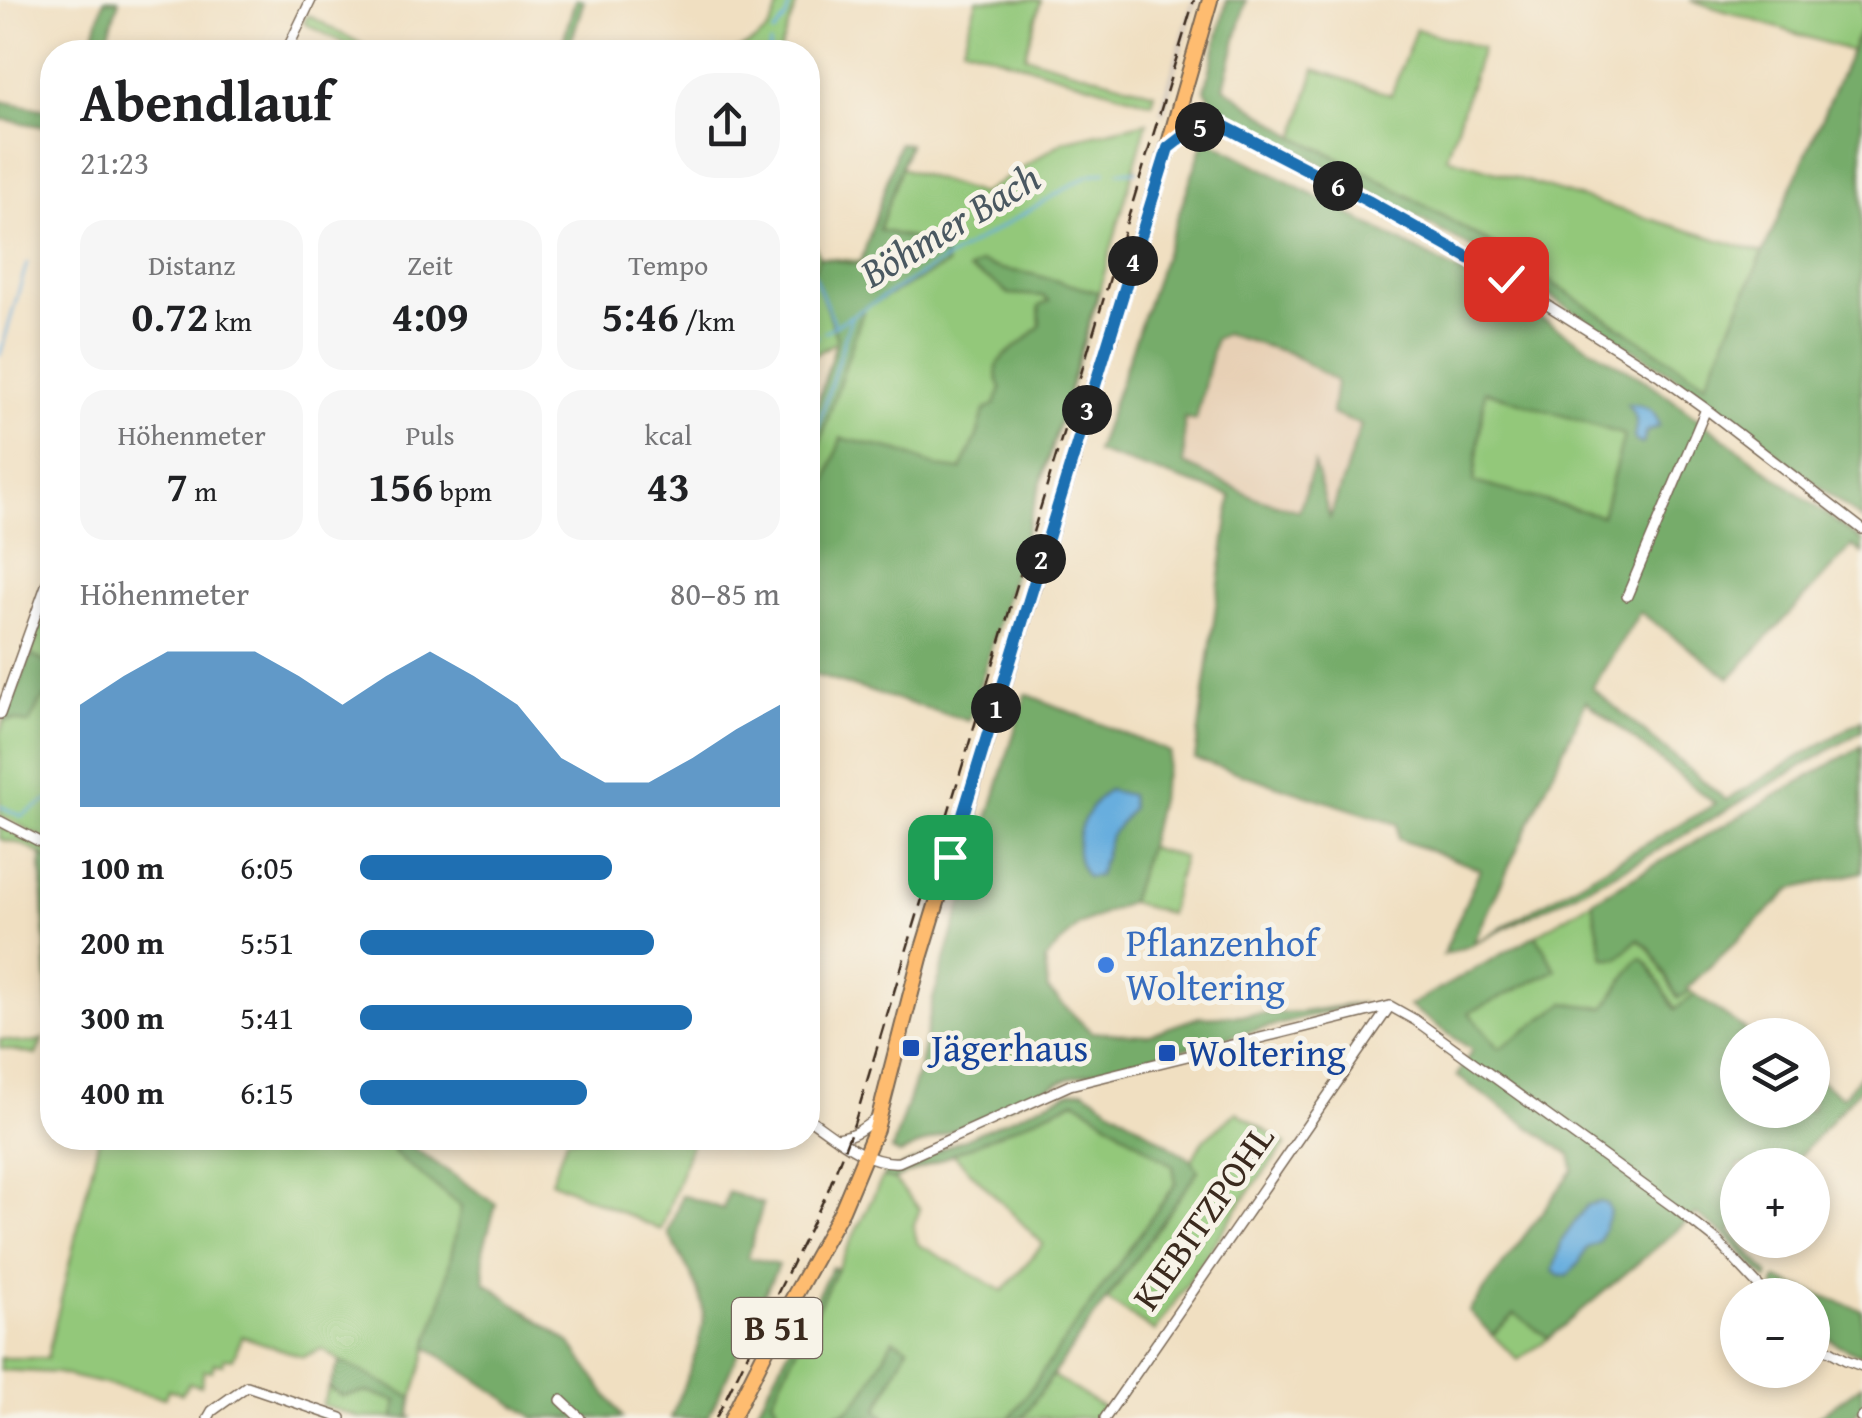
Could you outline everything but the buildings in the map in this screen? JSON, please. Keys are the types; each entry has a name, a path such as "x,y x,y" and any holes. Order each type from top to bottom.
{"main road":[{"name":"B 51","path":"732,1418 842,1210 880,1115 920,958 1210,0"}],"street":[{"path":"292,40 311,0"},
{"path":"1180,107 1383,210 1506,279 1706,408 1862,529"},
{"path":"1168,148 1214,121"},
{"path":"1626,596 1706,408"},
{"path":"0,714 40,602"},
{"path":"0,821 40,842"},
{"path":"820,1127 866,1155 887,1163 900,1162 1070,1085 1390,1006 1415,1020 1675,1208 1717,1240 1752,1278"},
{"name":"KIEBITZPOHL","path":"1105,1418 1390,1006"},
{"path":"836,1138 862,1130 880,1115"},
{"path":"1830,1351 1862,1366"},
{"path":"208,1418 247,1386 342,1418"},
{"path":"562,1400 580,1418"}],"shaded area":[{"path":"1192,0 1196,0 1164,114 1159,113"},
{"path":"1225,334 1289,353 1336,381 1361,425 1329,520 1314,466 1299,511 1256,498 1184,464 1183,417 1196,420 1215,339"}],"green space":[{"path":"104,0 119,0 107,40 92,40"},
{"path":"575,0 584,0 572,40 563,40"},
{"path":"780,0 798,0 783,40 755,40 773,21"},
{"path":"977,0 1041,0 1025,56 1155,93 1152,103 963,46"},
{"path":"1227,0 1246,0 1224,87 1296,137 1497,247 1706,383 1862,26 1862,520 1665,370 1491,259 1215,105 1205,90"},
{"path":"1690,0 1862,0 1862,26 1851,51"},
{"path":"308,15 354,40 337,40 304,23"},
{"path":"1416,29 1482,48 1447,157 1763,253 1706,383 1497,247 1358,167 1296,137 1315,69 1391,95"},
{"path":"0,101 40,109 40,126 0,119"},
{"path":"1147,122 969,719 820,674 820,406 839,340 820,352 820,257 865,262 940,245 879,230 901,168 981,194 1064,141"},
{"path":"1205,138 1504,296 1654,386 1862,541 1862,554 1852,546 1730,678 1640,612 1592,688 1726,800 1862,720 1862,731 1641,860 1472,945 1443,955 1480,869 1398,839 1397,824 1195,759 1231,496 1096,452","holes":["1225,334 1289,353 1336,381 1332,414 1361,425 1330,518 1314,464 1299,511 1256,498 1184,464 1184,418 1196,420 1215,339","1485,391 1624,435 1602,516 1474,482","1586,701 1715,804 1473,944"]},
{"path":"899,143 909,144 879,230 940,245 947,265 864,308 820,442 820,395 837,339 820,292 820,257 860,265"},
{"path":"981,262 1098,292 969,721 820,677 820,502 841,438 899,451 938,467 961,470 984,411 995,404 1001,389 996,373 999,362 1040,326 1039,306 1049,301 1043,296 1009,294 969,270"},
{"path":"1484,390 1625,435 1602,516 1474,483"},
{"path":"40,628 40,660 31,655"},
{"path":"31,655 40,660 40,703 29,724 4,721"},
{"path":"1026,694 1170,752 1148,847 1130,902 1079,925 1045,960 1048,990 1091,1032 1147,1035 1199,1017 1302,1012 1363,1003 1069,1078 900,1154 892,1150 920,1065 933,999"},
{"path":"39,704 40,836 0,815 0,734 4,721 29,723"},
{"path":"1862,746 1862,872 1792,889 1687,988 1690,991 1678,998 1651,949 1638,939 1618,958 1604,958 1592,901"},
{"path":"0,826 40,846 40,854 21,844 0,839"},
{"path":"1148,847 1183,857 1169,914 1130,902"},
{"path":"1592,901 1604,958 1618,958 1637,939 1650,949 1678,998 1690,991 1695,995 1676,1010 1649,965 1636,961 1605,1008 1565,1003 1499,1049 1468,1013 1556,970 1536,935"},
{"path":"1536,935 1556,970 1469,1013 1499,1049 1565,1003 1605,1008 1636,961 1642,958 1675,1009 1695,995 1728,1018 1720,1018 1720,1128 1824,1128 1806,1148 1720,1148 1720,1232 1696,1214 1549,1338 1515,1314 1492,1335 1469,1311 1573,1170 1571,1156 1457,1076 1472,1050 1409,1006"},
{"path":"0,1039 40,1040 36,1055 0,1048"},
{"path":"1862,1073 1862,1086 1830,1122 1830,1088 1843,1097"},
{"path":"1084,1090 1192,1160 1198,1171 1022,1418 1010,1418 1176,1183 1173,1166 1076,1100 894,1180 883,1177 886,1169 897,1169 1070,1092"},
{"path":"1076,1100 1173,1166 1176,1183 1010,1418 887,1418 877,1411 908,1347 893,1339 869,1386 849,1409 827,1416 784,1418 772,1399 883,1177 894,1180 920,1209 913,1227 918,1244 1003,1291 1043,1244 953,1154"},
{"path":"1237,1112 1286,1144 1246,1196 1155,1332 1107,1300 1198,1171 1192,1160 1203,1140"},
{"path":"96,1150 394,1150 462,1206 442,1300 413,1398 322,1349 303,1357 242,1336 233,1359 224,1358 223,1364 214,1363 212,1371 204,1370 201,1386 189,1383 182,1394 168,1389 165,1398 57,1373 0,1370 0,1358 47,1358"},
{"path":"417,1150 496,1204 483,1250 485,1282 570,1343 623,1418 535,1418 427,1347 442,1300 461,1207 393,1152"},
{"path":"563,1150 689,1150 661,1230 551,1181"},
{"path":"728,1192 763,1204 748,1257 778,1265 708,1418 671,1418 698,1345 703,1316 696,1285 668,1233 682,1195 723,1209"},
{"path":"1746,1258 1754,1258 1769,1275 1765,1278"},
{"path":"832,1267 837,1269 772,1399 784,1418 753,1418"},
{"path":"1830,1298 1862,1310 1862,1356 1830,1339"},
{"path":"1515,1314 1549,1338 1518,1360 1492,1335"},
{"path":"893,1339 908,1347 877,1410 887,1418 822,1418 848,1411 867,1389"},
{"path":"340,1361 413,1398 409,1416 413,1418 394,1418 397,1401 368,1392 342,1396 329,1387"},
{"path":"1053,1376 1104,1408 1098,1418 1022,1418"},
{"path":"1862,1385 1862,1407 1851,1418 1816,1418"},
{"path":"329,1387 342,1396 368,1392 397,1401 394,1418 361,1418 322,1405"}],"water":[{"path":"1627,404 1648,409 1658,420 1659,426 1646,432 1643,444 1634,438 1636,420"},
{"path":"1108,790 1130,795 1131,809 1110,836 1098,876 1087,877 1080,866 1077,842 1091,808"},
{"path":"1607,1204 1610,1212 1599,1242 1587,1248 1567,1276 1559,1276 1553,1271 1562,1240 1587,1205"}],"waterway":[{"path":"773,34 786,18 791,0"},
{"name":"Böhmer Bach","path":"1118,172 1137,171"},
{"name":"Böhmer Bach","path":"824,332 1089,175 1106,172"},
{"path":"0,355 27,263"},
{"path":"820,290 834,324"},
{"path":"820,420 851,317"},
{"name":"Böhmer Bach","path":"0,806 21,816 40,805"}],"railway":[{"path":"716,1418 827,1193 854,1124 1194,0"}],"place":[{"name":"Pflanzenhof Woltering","path":"1106,965"},
{"name":"Jägerhaus","path":"911,1048"},
{"name":"Woltering","path":"1167,1053"}],"route":[{"path":"950,857 1168,148 1214,121 1506,279"}]}
